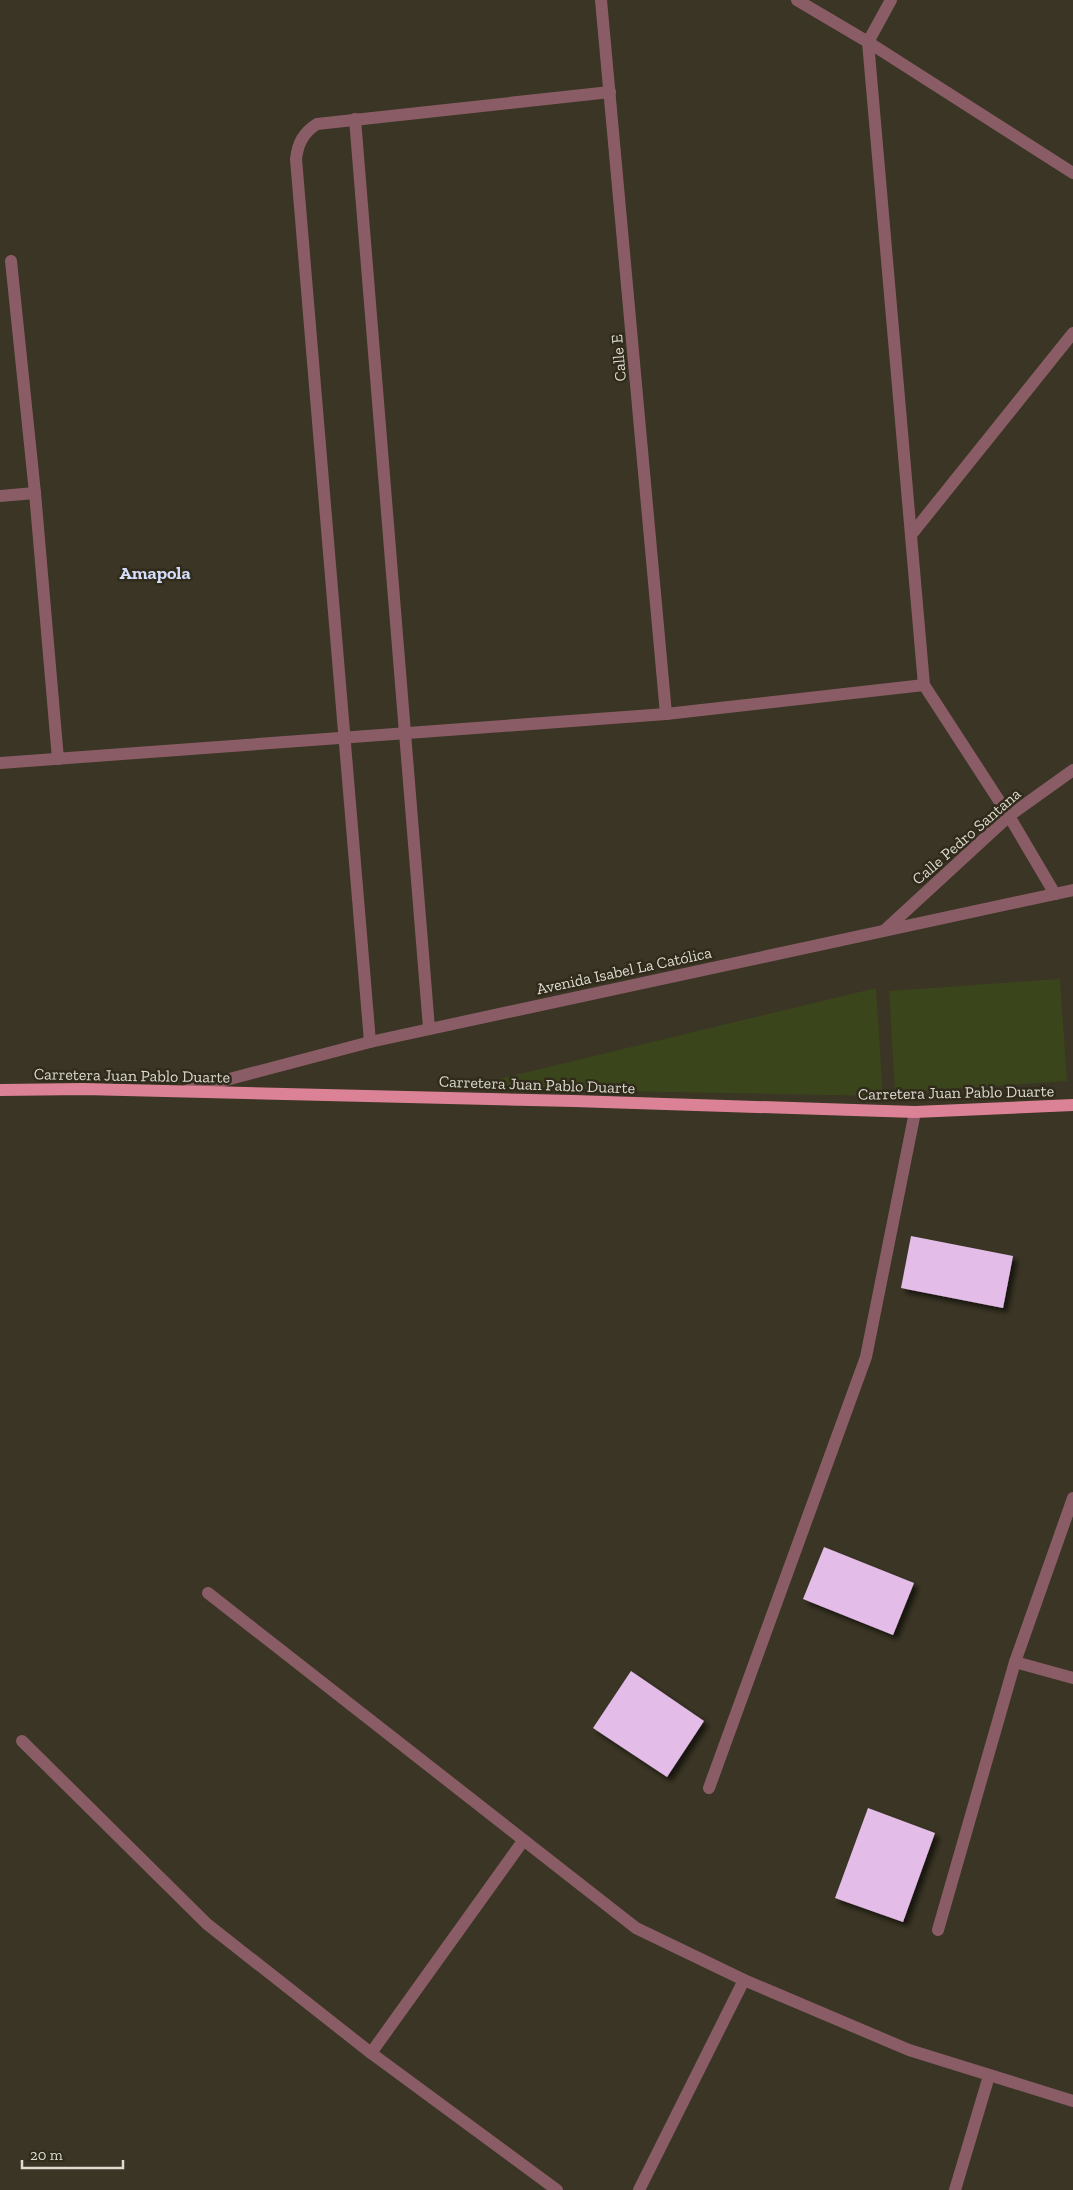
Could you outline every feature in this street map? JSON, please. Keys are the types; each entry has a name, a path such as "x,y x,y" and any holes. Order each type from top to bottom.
{"main road":[{"name":"Carretera Juan Pablo Duarte","path":"0,1090 84,1089 574,1100 915,1112 1073,1106"}],"street":[{"name":"Calle E","path":"601,0 666,714"},
{"path":"797,0 868,42 1073,173"},
{"path":"891,0 868,42 924,685 1009,816 1055,894"},
{"path":"370,1042 296,159 298,148 302,137 308,130 318,124 610,92"},
{"path":"355,119 429,1028"},
{"path":"11,261 35,493 58,759"},
{"path":"911,535 1073,334"},
{"path":"0,496 35,493"},
{"path":"0,763 666,714 924,685"},
{"name":"Calle Pedro Santana","path":"883,931 1009,816 1073,770"},
{"name":"Avenida Isabel La Católica","path":"183,1092 429,1028 1073,890"},
{"path":"709,1788 866,1357 915,1112"},
{"path":"938,1930 1015,1662 1073,1498"},
{"path":"208,1593 636,1928 744,1980 909,2050 1073,2101"},
{"path":"1015,1662 1073,1678"},
{"path":"22,1741 207,1924 371,2053 557,2190"},
{"path":"371,2053 523,1841"},
{"path":"639,2190 744,1980"},
{"path":"955,2190 989,2076"}],"green space":[{"path":"1060,979 1067,1081 895,1093 889,991"},
{"path":"876,988 883,1096 461,1088"}],"building":[{"path":"911,1236 1013,1256 1003,1308 901,1288"},
{"path":"824,1547 914,1583 893,1635 803,1599"},
{"path":"631,1671 704,1721 667,1777 593,1728"},
{"path":"868,1808 935,1833 903,1922 835,1898"}],"district":[{"name":"Amapola","path":"155,573"}]}
